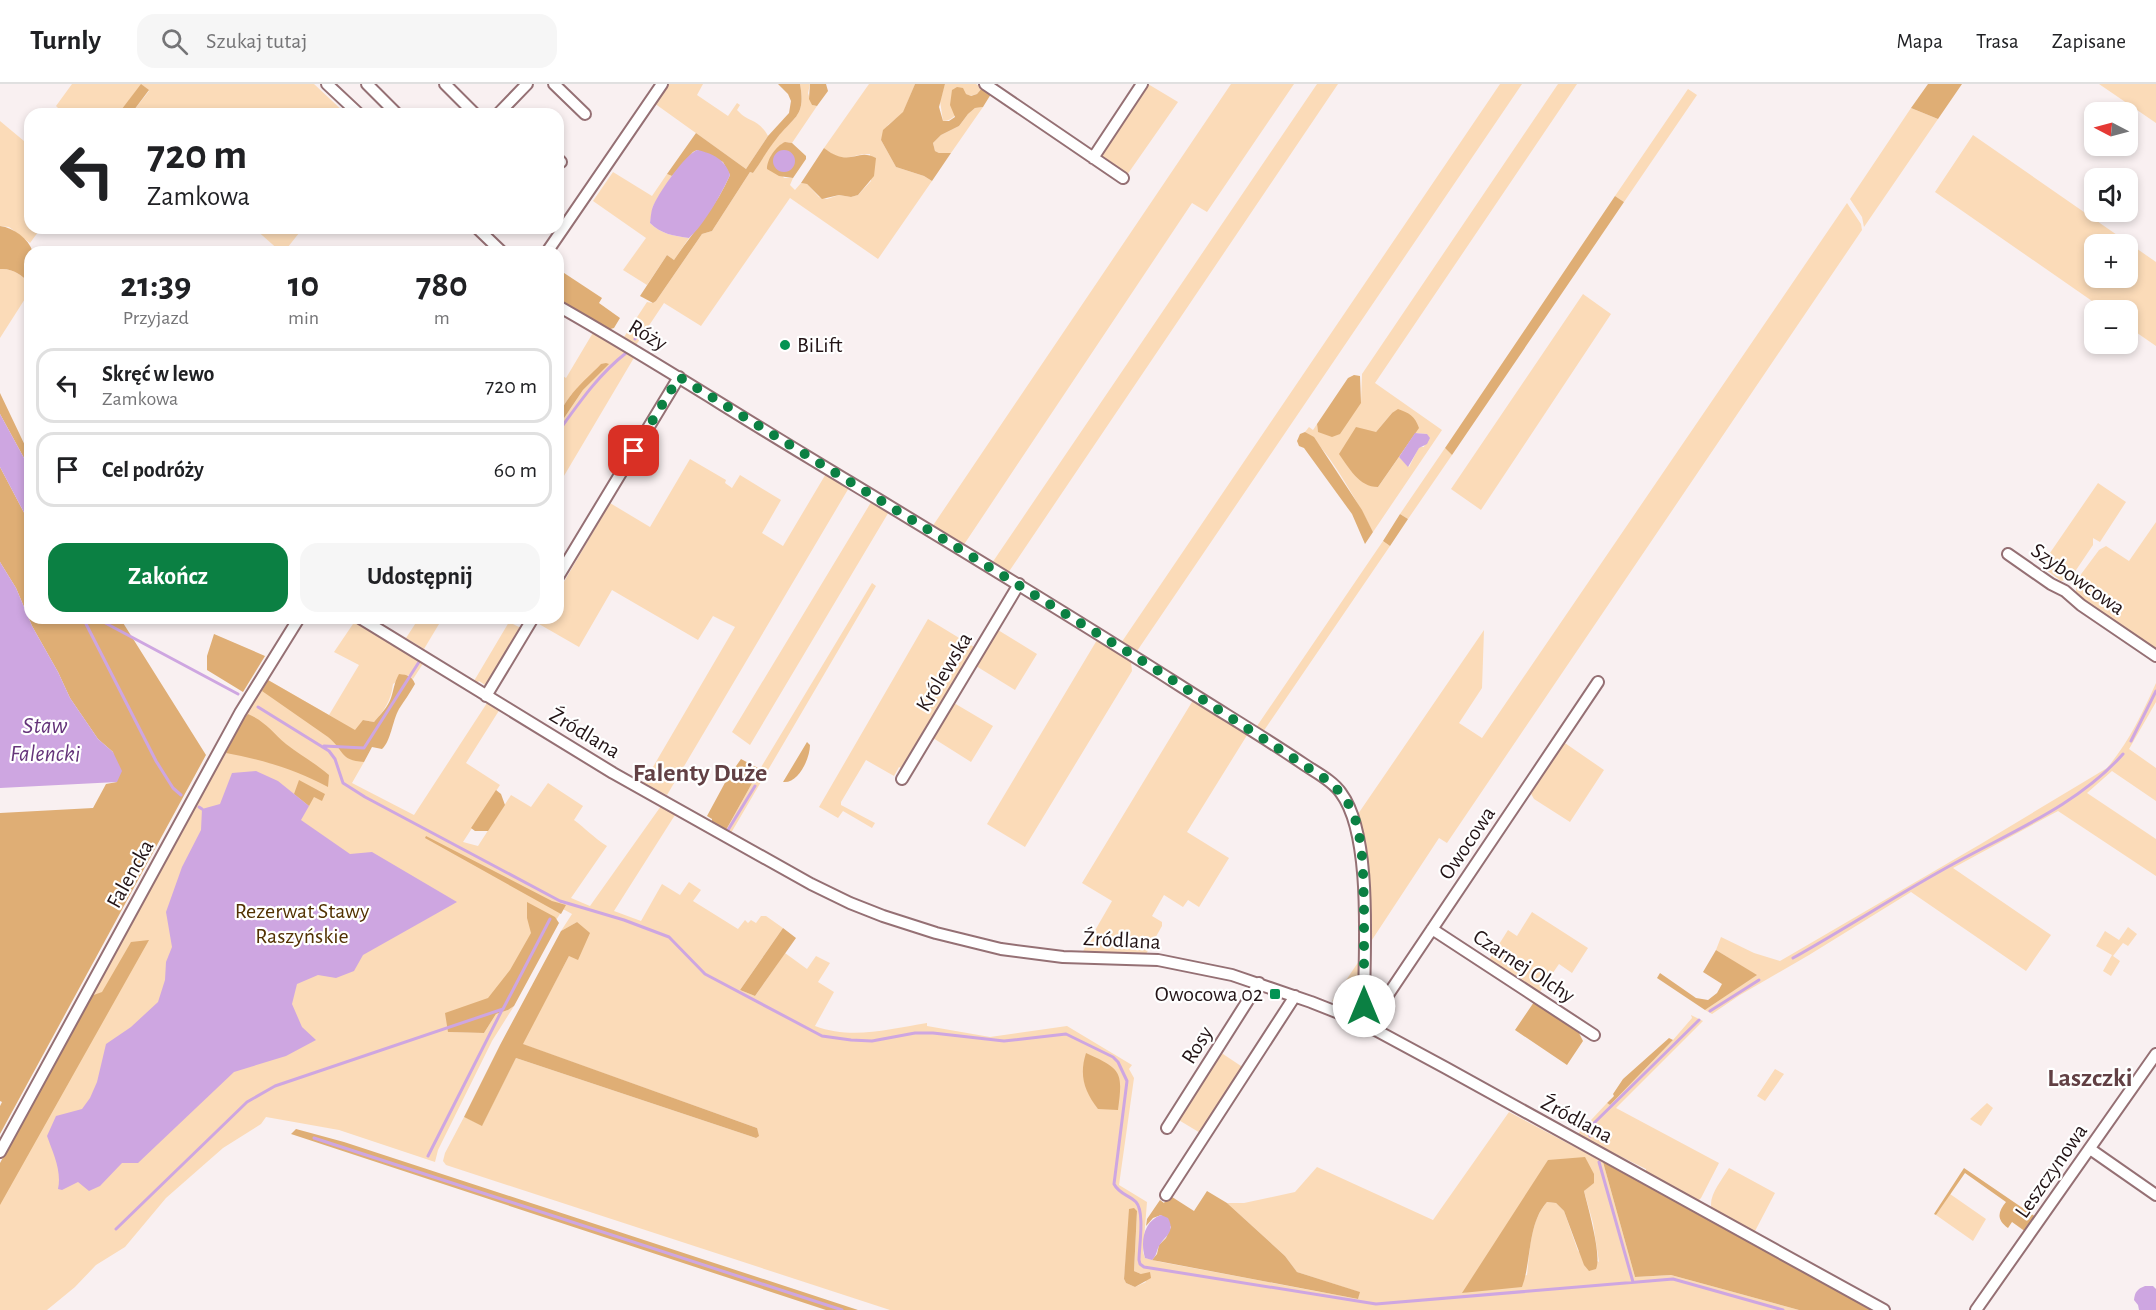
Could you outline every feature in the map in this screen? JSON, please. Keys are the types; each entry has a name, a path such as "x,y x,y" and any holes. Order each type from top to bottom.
{"street":[{"path":"327,84 353,108"},
{"path":"367,84 391,108"},
{"path":"445,84 469,108"},
{"path":"507,108 527,84"},
{"path":"554,84 585,114"},
{"path":"564,227 662,84"},
{"path":"985,84 1123,178"},
{"path":"1093,158 1142,84"},
{"path":"483,234 496,246"},
{"name":"Róży","path":"564,310 1019,584 1289,754 1340,791 1356,820 1363,874 1363,1024"},
{"path":"564,567 679,377"},
{"name":"Szybowcowa","path":"2008,554 2066,591 2081,605 2156,656"},
{"name":"Królewska","path":"902,779 1019,584"},
{"name":"Falencka","path":"0,1152 240,713 295,624"},
{"name":"Źródlana","path":"370,624 613,774 831,894 883,916 971,942 1016,952 1063,957 1158,960 1232,975 1295,996 1363,1024 1884,1310"},
{"path":"486,696 529,624"},
{"name":"Owocowa","path":"1363,1024 1432,929 1598,682"},
{"name":"Czarnej Olchy","path":"1432,929 1594,1035"},
{"name":"Rosy","path":"1167,1128 1259,983"},
{"path":"1166,1195 1295,996"},
{"name":"Leszczynowa","path":"1976,1310 2156,1054"},
{"path":"2090,1149 2156,1195"}],"green space":[{"path":"72,84 314,84 340,108 136,108 149,91 141,85 123,108 58,108 56,106"},
{"path":"667,84 703,84 697,95 728,116 737,103 740,105 737,110 764,130 768,136 746,169 654,103"},
{"path":"800,84 810,84 808,93 812,105 817,106 792,143 782,144 770,158 784,178 793,178 790,185 795,190 801,183 807,184 819,197 827,199 839,195 851,197 858,195 871,181 870,154 842,158 824,148 869,84 915,84 903,113 888,125 881,140 896,167 932,181 878,259 790,198 701,326 664,303 636,345 624,337 647,302 656,301 702,234 712,231 750,172 753,173 777,137 797,115 801,103"},
{"path":"945,84 976,84 982,88 977,94 970,96 966,94 955,115 943,121 940,101"},
{"path":"1148,84 1178,102 1127,175 1100,156"},
{"path":"1231,84 1294,84 1207,212 1192,203 963,546 932,527"},
{"path":"1317,84 1338,84 1008,573 992,563"},
{"path":"1500,84 1522,84 1135,654 1119,646"},
{"path":"1558,84 1577,84 1375,383 1442,430 1373,532 1333,463 1305,432 1309,427 1313,430 1317,424 1318,432 1361,402 1362,374","holes":["1392,413 1418,428 1415,433 1427,434 1424,447 1419,447 1409,467 1399,457 1378,487 1376,432"]},
{"path":"2099,84 2156,84 2156,123 2138,111 2138,102 2125,102"},
{"path":"1688,89 1697,95 1624,202 1615,196"},
{"path":"983,107 951,153 935,151 933,143 941,135 959,126 975,108"},
{"path":"1911,108 1938,119 1864,227 1862,217 1850,199"},
{"path":"0,121 24,141 24,234 37,234 30,243 9,227 0,226"},
{"path":"1973,135 2084,212 2084,222 2098,222 2116,234 2084,234 2084,288 2138,288 2138,250 2156,262 2156,346 2138,334 2138,300 2091,300 1935,192"},
{"path":"613,172 652,196 667,174 672,176 653,206 650,223 663,232 689,238 674,260 667,255 647,285 623,270 646,238 593,201"},
{"path":"1847,203 1861,224 1862,230 1447,843 1439,838 1366,949 1368,857 1358,814 1484,630 1482,688 1459,723 1482,738"},
{"path":"261,234 298,234 289,246 274,246"},
{"path":"0,269 13,271 24,278 24,300 0,338"},
{"path":"1583,294 1611,314 1481,510 1451,489"},
{"path":"594,331 635,356 564,476 564,418 583,390 608,364 571,395 564,405 564,377 566,378"},
{"path":"1445,448 1452,455 1408,519 1400,514"},
{"path":"690,459 726,480 725,483 732,488 740,475 781,500 762,533 783,546 827,472 850,486 667,795 643,784 735,627 713,616 698,640 612,590 579,647 539,624 564,624 564,582 610,503 650,527"},
{"path":"2098,483 2126,502 2100,542 2093,538 2093,545 2070,579 2061,581 2041,566"},
{"path":"873,499 890,510 750,745 732,732"},
{"path":"2156,522 2156,651 2095,610 2076,594 2076,581 2099,550 2106,546 2129,561"},
{"path":"1383,541 1390,546 1263,732 1255,729"},
{"path":"872,583 876,586 731,833 726,830 760,769"},
{"path":"928,619 974,647 901,768 899,767 894,776 866,760 841,802 841,805 875,823 872,828 843,811 838,818 819,807"},
{"name":"Rezerwat Stawy Raszyńskie","path":"353,624 360,624 424,662 413,679 408,675 393,684 387,704 374,722 363,720 364,762 352,783 414,815 487,703 500,709 466,763 500,785 463,842 478,846 511,795 531,807 548,783 583,806 574,820 607,846 571,898 590,906 661,806 675,815 614,911 641,921 662,884 680,895 689,882 701,890 693,901 738,929 745,920 748,923 751,920 756,923 761,916 766,916 783,928 740,990 755,996 785,953 807,969 816,956 830,963 818,982 834,992 815,1026 857,1033 927,1023 927,1026 990,1037 1067,1026 1132,1065 1129,1069 1134,1078 1119,1185 1147,1202 1143,1252 1145,1258 1358,1299 1359,1292 1297,1272 1285,1256 1227,1203 1244,1203 1295,1192 1317,1167 1433,1220 1509,1112 1603,1162 1635,1277 1671,1275 1799,1310 890,1310 446,1165 443,1161 445,1153 464,1117 482,1125 516,1058 756,1138 757,1128 522,1044 569,956 577,922 561,931 572,914 563,909 502,1008 448,1032 484,1033 496,1014 514,1006 492,1041 438,1150 435,1162 339,1130 266,1117 261,1124 223,1148 166,1198 125,1247 96,1265 75,1287 47,1310 0,1310 0,1164 253,702 268,680 329,715 359,665 334,652","holes":["1549,1160 1589,1186 1584,1191 1593,1223 1599,1262 1578,1251 1564,1211 1556,1203 1547,1202 1534,1227 1527,1275 1463,1293","1130,1209 1137,1212 1134,1271 1141,1274 1146,1282 1135,1287 1126,1283 1124,1279"]},
{"path":"415,624 439,624 424,649 406,638"},
{"path":"508,624 523,629 488,687 479,681 477,683 474,681"},
{"path":"998,630 1037,654 1015,690 976,666"},
{"path":"1097,640 1131,662 1132,671 1025,847 987,824"},
{"path":"2156,683 2156,702 2129,749 2156,768 2156,801 2112,771 2087,793 2156,839 2156,876 2058,811 1953,868 2051,935 2026,971 1911,892 1712,1014 1705,1010 1756,975 1716,950 1721,937 1754,953 1780,961 1979,845 2107,768 2128,738"},
{"path":"1195,697 1249,732 1187,832 1229,858 1199,907 1188,900 1183,907 1164,895 1152,916 1162,922 1162,926 1146,954 1082,953 1112,901 1082,883"},
{"path":"954,703 993,726 971,762 933,738"},
{"path":"1562,741 1604,770 1570,822 1534,799 1530,792"},
{"path":"1532,912 1588,948 1572,973 1559,964 1539,993 1489,960 1508,930 1517,936"},
{"path":"2128,927 2137,934 2128,946 2123,943 2113,956 2120,961 2111,976 2103,971 2112,955 2096,946 2105,931 2119,940"},
{"path":"1359,961 1361,1004 1356,1013 1345,1009 1346,1001 1341,999 1339,1004 1332,1001"},
{"path":"1691,1015 1703,1021 1616,1108 1719,1163 1698,1201 1646,1175 1646,1169 1577,1135 1607,1103 1610,1105 1673,1040 1692,1018"},
{"path":"1220,1052 1244,1068 1202,1134 1177,1119"},
{"path":"1775,1069 1784,1074 1765,1101 1757,1096"},
{"path":"1987,1103 1993,1108 1981,1126 1970,1119"},
{"path":"1729,1168 1775,1193 1754,1233 1712,1210 1713,1194"},
{"path":"1950,1194 1986,1219 1973,1241 1936,1215"}],"shaded area":[{"path":"141,84 149,90 136,108 123,108"},
{"path":"778,84 800,84 801,103 797,115 774,142 753,173 750,172 712,231 702,234 656,301 653,303 640,296 667,255 674,260 712,208 730,175 723,162 697,150 672,176 667,174 696,133 746,169 768,136 789,113 791,101 788,94"},
{"path":"810,84 826,84 828,91 817,106 812,105 809,99"},
{"path":"915,84 945,84 939,107 943,121 949,121 955,117 950,105 952,90 957,87 963,88 966,94 971,96 977,94 982,88 991,94 983,107 975,108 959,126 941,135 933,143 935,151 951,153 932,181 896,167 881,140 883,130 903,112"},
{"path":"1928,84 1962,84 1938,119 1911,108"},
{"path":"785,142 792,143 806,156 793,178 779,176 767,169 773,153"},
{"path":"824,148 841,157 869,155 876,158 874,176 858,195 851,197 839,195 822,199 807,184 801,183"},
{"path":"1615,196 1624,202 1452,455 1445,448"},
{"path":"0,226 20,234 30,246 24,246 24,278 13,271 0,269"},
{"path":"564,273 602,298 599,303 620,318 614,328 607,330 564,303"},
{"path":"601,364 609,364 583,390 564,418 564,405 567,400"},
{"path":"1354,375 1360,376 1361,403 1340,434 1332,437 1318,432 1317,424 1348,378"},
{"path":"0,393 24,443 24,458 0,414"},
{"path":"1398,409 1411,415 1419,428 1378,487 1365,484 1355,476 1339,454 1356,427 1376,432"},
{"path":"1305,432 1314,437 1362,510 1373,532 1365,544 1352,514 1304,448 1299,446 1297,441 1300,434"},
{"path":"0,467 24,513 24,607 16,588 0,562"},
{"path":"1400,514 1408,519 1390,546 1383,541"},
{"path":"31,624 124,624 206,755 0,1134 2,1102 0,1101 0,813 93,808 106,784 117,782 113,752 98,739 70,698"},
{"path":"214,634 265,656 243,692 207,670 207,656"},
{"path":"399,674 409,676 415,684 399,709 385,746 382,749 372,747 364,762 346,757 328,737 262,691 268,680 355,730 363,720 374,722 384,711 390,701"},
{"path":"248,714 329,775 328,787 278,766 226,753"},
{"path":"807,742 810,745 809,751 802,770 794,779 783,782"},
{"path":"741,759 760,769 726,830 712,823 712,819 707,816"},
{"path":"299,780 325,794 322,801 314,797 309,806 294,794"},
{"path":"496,790 501,794 505,805 488,831 475,831 471,828"},
{"path":"426,836 552,901 566,905 561,914 425,838"},
{"path":"527,902 555,917 559,923 514,1006 496,1014 484,1033 448,1032 445,1013 488,998 510,970 531,933 527,918"},
{"path":"577,922 590,933 578,960 569,956 523,1044 757,1128 759,1136 756,1138 516,1058 482,1126 464,1117 561,931"},
{"path":"783,928 796,938 755,996 740,990"},
{"path":"149,940 0,1205 0,1163 91,996 102,992 131,942"},
{"path":"1716,950 1757,975 1705,1010 1657,978 1660,973 1696,998 1708,1000 1717,993 1722,984 1703,972"},
{"path":"1534,1002 1579,1033 1583,1041 1567,1065 1515,1030"},
{"path":"1669,1038 1673,1040 1610,1105 1607,1103 1614,1096 1613,1094 1623,1079"},
{"path":"1086,1053 1107,1063 1117,1073 1120,1079 1118,1110 1098,1109 1089,1096 1083,1076"},
{"path":"296,1129 344,1142 858,1310 826,1310 291,1134"},
{"path":"1585,1157 1594,1174 1594,1183 1584,1191 1596,1243 1596,1269 1589,1271 1584,1265 1564,1211 1556,1203 1547,1202 1533,1231 1522,1287 1462,1293 1548,1160"},
{"path":"1603,1162 1872,1310 1799,1310 1671,1275 1635,1277"},
{"path":"1964,1168 2036,1217 2026,1232 2012,1222 2008,1228 2004,1225 2000,1215 2006,1202 1965,1173 1936,1215 1934,1214"},
{"path":"1207,1191 1227,1203 1285,1256 1297,1272 1360,1292 1358,1299 1152,1260 1171,1227 1161,1215 1153,1218 1146,1226 1147,1219 1160,1200 1164,1203 1169,1195 1194,1211"},
{"path":"1134,1208 1137,1211 1134,1271 1141,1274 1150,1272 1151,1278 1135,1287 1126,1283 1124,1279 1129,1209"}],"water":[{"path":"697,150 718,158 730,175 706,217 689,238 668,234 650,223 653,206 673,174"},
{"path":"784,150 792,153 795,161 792,169 784,172 776,169 773,161 776,153"},
{"path":"0,414 24,458 24,513 0,467"},
{"path":"1415,433 1427,434 1430,438 1427,444 1419,448 1408,467 1399,457"},
{"name":"Staw Falencki","path":"0,562 16,588 24,607 24,624 31,624 70,698 98,739 113,752 122,771 117,782 0,788"},
{"path":"256,771 278,781 309,806 301,820 350,854 372,852 457,902 363,955 354,971 336,978 318,975 297,984 292,1004 302,1027 316,1040 286,1056 234,1072 138,1163 122,1163 100,1186 89,1191 78,1182 62,1190 58,1189 58,1169 47,1136 56,1116 82,1109 97,1082 106,1044 131,1027 158,1002 165,980 166,962 172,947 166,912 182,867 201,830 202,809 220,804 232,773"},
{"path":"1161,1215 1168,1218 1171,1227 1152,1260 1145,1258 1143,1239 1147,1227"},
{"path":"2145,1286 2153,1286 2156,1289 2156,1310 2139,1310 2134,1300 2137,1291"}],"waterway":[{"path":"635,339 641,329"},
{"path":"564,424 598,380 626,353"},
{"path":"86,624 156,761 173,788 181,795"},
{"path":"107,624 238,694"},
{"path":"324,746 364,748 419,662"},
{"path":"2131,741 2156,691"},
{"path":"258,707 329,751 335,759 343,783 365,797 560,901 624,920 669,937 705,974 822,1036 872,1041 915,1033 933,1033 1004,1041 1066,1034 1113,1057 1127,1081 1114,1184 1139,1207 1141,1221 1139,1260 1144,1267 1376,1304 1673,1279 1783,1310"},
{"path":"1793,958 1935,874 2066,802 2106,772 2123,754"},
{"path":"728,830 755,786"},
{"path":"116,1229 247,1102 275,1086 503,1009 550,919"},
{"path":"1710,1011 1759,980"},
{"path":"428,1156 502,1010"},
{"path":"1590,1136 1589,1129 1592,1125 1699,1020"},
{"path":"314,1138 842,1310"},
{"path":"1599,1162 1633,1282"}],"place":[{"name":"BiLift","path":"785,345"},
{"name":"Owocowa 02","path":"1275,994"}],"district":[{"name":"Falenty Duże","path":"700,773"},
{"name":"Laszczki","path":"2090,1078"}],"route":[{"path":"634,451 679,377 1157,670 1324,778 1340,791 1356,820 1363,874 1364,1006"}]}
